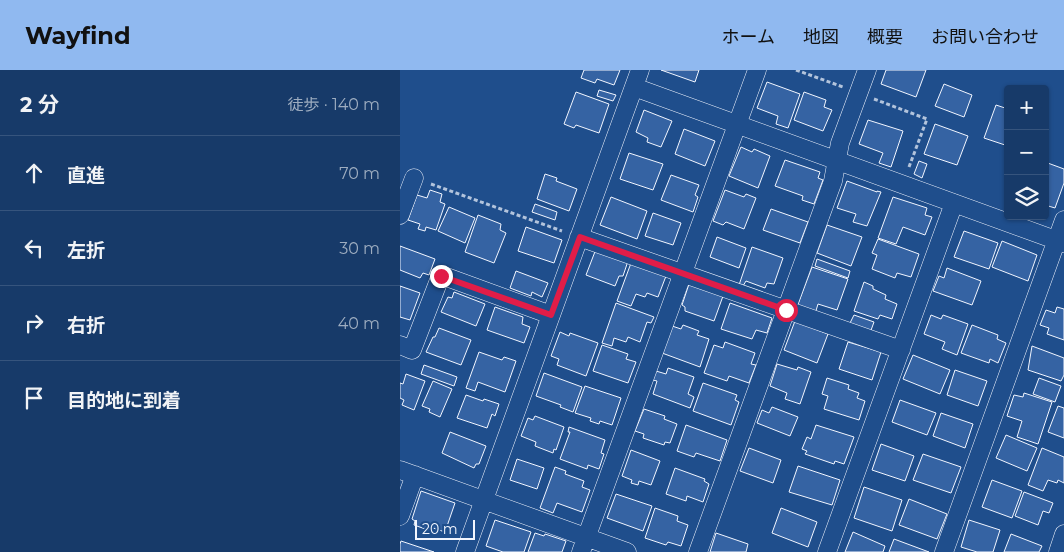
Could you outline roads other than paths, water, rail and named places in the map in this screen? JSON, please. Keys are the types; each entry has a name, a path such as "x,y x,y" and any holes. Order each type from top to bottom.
{"street":[{"path":"465,552 640,70"},
{"path":"584,545 757,70"},
{"path":"698,552 833,181 840,143 867,70"},
{"path":"634,87 1060,242"},
{"path":"400,216 414,178"},
{"path":"827,552 954,203"},
{"path":"944,552 1060,242 1064,220"},
{"path":"580,237 900,350"},
{"path":"400,345 412,350 441,276 551,315"},
{"path":"400,516 407,473 484,500 584,545 626,552"},
{"path":"1058,552 1064,534"}]}
